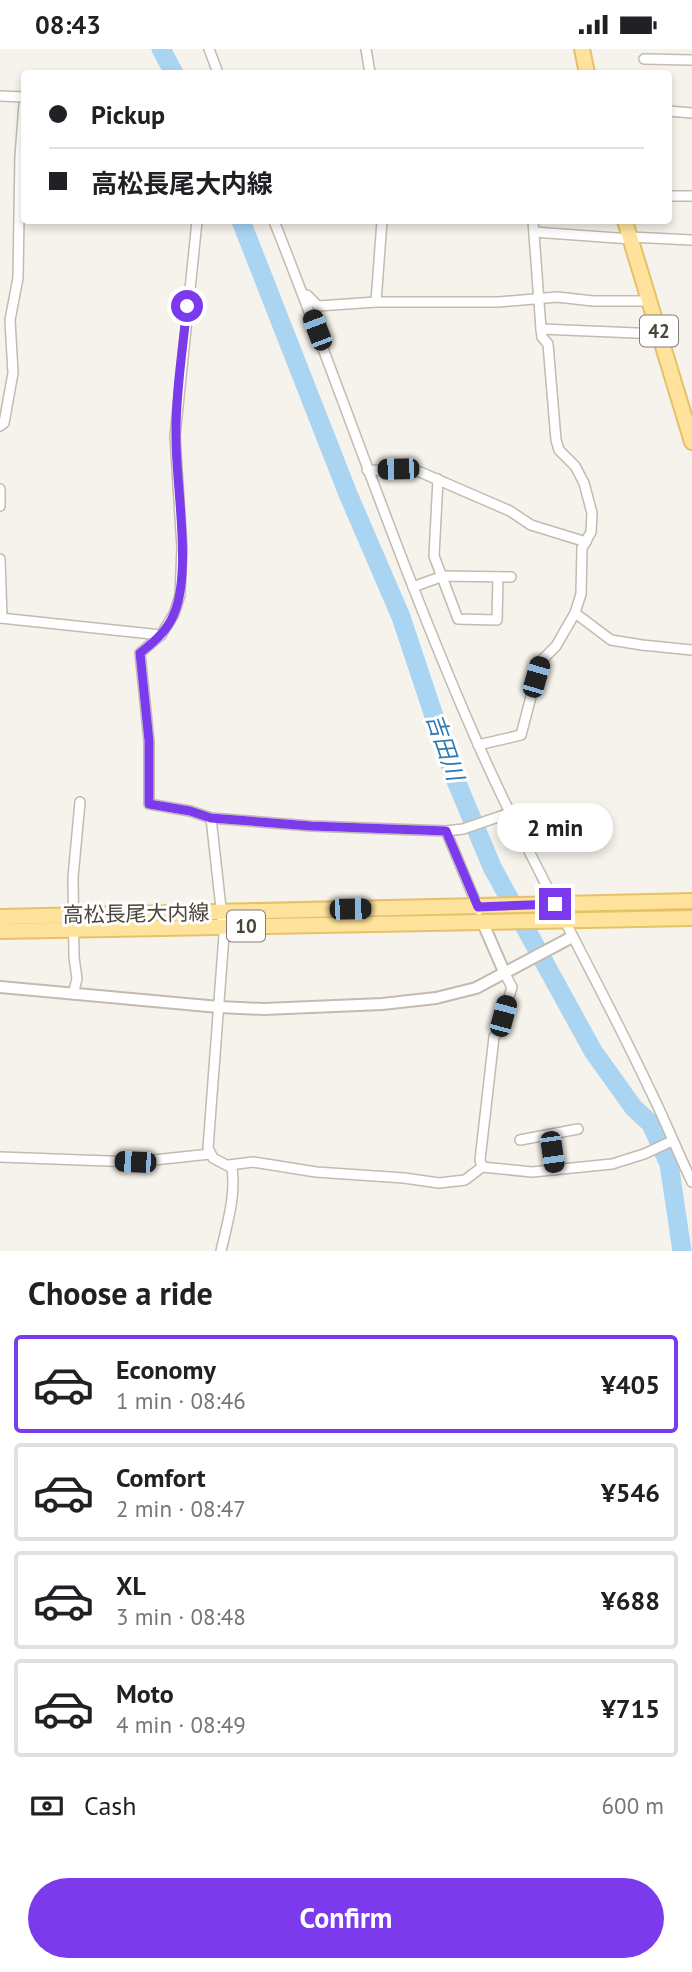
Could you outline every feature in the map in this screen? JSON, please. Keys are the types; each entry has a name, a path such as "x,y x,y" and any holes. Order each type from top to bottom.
{"main road":[{"path":"582,49 586,70"},
{"name":"42","path":"626,224 692,443"},
{"name":"高松長尾大内線","path":"0,931 74,923 555,912 692,901"},
{"name":"高松長尾大内線","path":"555,912 692,918"},
{"name":"高松長尾大内線","path":"0,917 74,923"}],"street":[{"path":"209,49 217,70"},
{"path":"366,49 370,70"},
{"path":"645,59 692,61"},
{"path":"0,96 21,97"},
{"path":"672,111 692,113"},
{"path":"0,426 4,423 13,373 10,320 18,278 21,143"},
{"path":"672,196 692,197"},
{"path":"197,224 175,436 182,548 180,595 174,614 162,635 140,653 149,741 149,804 190,811 211,818 311,826 446,831 463,829 510,813"},
{"path":"275,224 367,470 478,745 567,940 650,1090 669,1143 692,1182"},
{"path":"376,302 382,224"},
{"path":"478,745 521,735 540,661 556,646 575,613 581,594 582,548 591,532 592,513 584,483 575,466 559,450 556,440 548,344 542,337 541,330 533,224"},
{"path":"534,232 692,240"},
{"path":"301,289 318,306 376,302 498,302 540,298 650,301"},
{"path":"541,330 660,334"},
{"path":"367,470 421,472 510,511 531,525 586,542"},
{"path":"438,479 435,556 458,619 497,620 498,577"},
{"path":"0,489 0,506"},
{"path":"0,559 1,618 162,635"},
{"path":"413,587 443,576 510,577"},
{"path":"575,613 611,639 642,646 692,650"},
{"path":"73,994 77,979 73,877 80,802"},
{"path":"211,818 223,919 208,1141 210,1154 221,1163 229,1165 253,1162 316,1172 439,1183 465,1180 482,1167 532,1172 612,1164 669,1143"},
{"path":"446,831 484,914 512,987 499,1030 494,1037 480,1160 482,1167"},
{"path":"0,987 219,1007 264,1009 382,1004 436,998 476,988 567,940"},
{"path":"520,1140 578,1129"},
{"path":"550,1135 554,1170"},
{"path":"0,1157 135,1162 210,1154"},
{"path":"221,1251 233,1201 234,1177 229,1165"}],"waterway":[{"name":"吉田川","path":"161,49 172,70"},
{"name":"吉田川","path":"242,224 348,494 401,617 454,776 492,867 593,1051 633,1107 651,1124 669,1164 682,1251"}],"route":[{"path":"187,306 175,436 182,548 180,595 174,614 162,635 140,653 149,741 149,804 190,811 211,818 340,828 446,831 478,907 555,904"}]}
